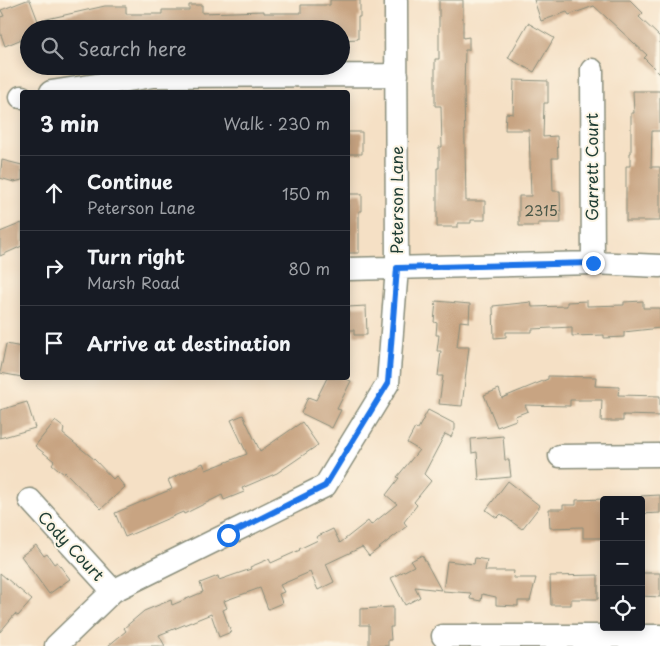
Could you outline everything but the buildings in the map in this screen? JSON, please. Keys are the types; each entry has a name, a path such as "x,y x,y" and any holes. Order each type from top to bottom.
{"street":[{"name":"Peterson Lane","path":"56,646 113,591 325,486 388,383 397,268 396,0"},
{"name":"Garrett Court","path":"592,70 593,263"},
{"path":"64,90 154,76 397,75"},
{"path":"350,269 593,263 660,266"},
{"path":"560,456 660,455"},
{"name":"Cody Court","path":"30,500 113,591"},
{"path":"443,636 660,636"}],"route":[{"path":"228,535 325,486 388,383 397,268 593,263"}]}
